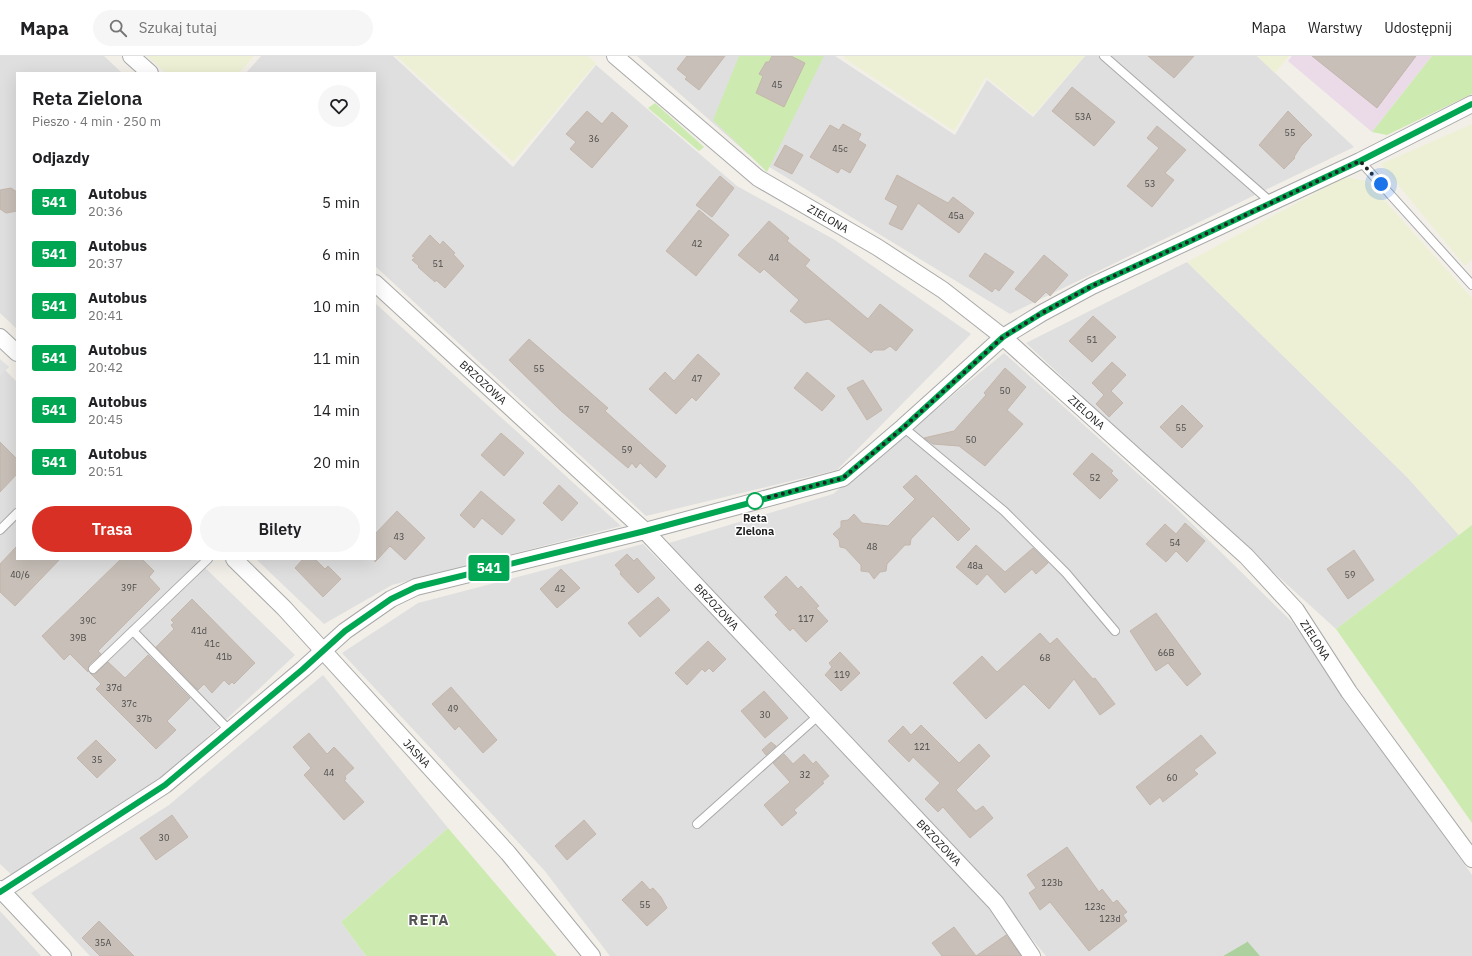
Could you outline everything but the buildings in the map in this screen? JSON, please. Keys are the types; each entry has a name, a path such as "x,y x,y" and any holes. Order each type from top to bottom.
{"street":[{"path":"131,56 149,72"},
{"name":"ZIELONA","path":"615,56 758,178 877,247 943,290 1003,337 1246,556 1296,610 1349,692 1472,859"},
{"path":"63,956 1,891 165,785 303,669 322,650 364,617 391,599 416,587 645,531 843,478 904,427 1003,337 1092,286 1360,161 1472,104"},
{"name":"BRZOZOWA","path":"376,284 645,531 996,903 1032,956"},
{"path":"0,337 16,352"},
{"name":"JASNA","path":"235,560 284,608 508,853 592,956"}],"lane":[{"path":"1104,56 1272,203"},
{"path":"1360,161 1472,285"},
{"path":"904,427 1004,511 1066,573 1115,631"},
{"path":"0,530 16,514"},
{"path":"93,669 207,560"},
{"path":"133,631 230,731"},
{"path":"697,824 819,715"}],"shaded area":[{"path":"0,56 104,56 121,72 16,72 16,328 0,313"},
{"path":"261,56 393,56 513,167 596,65 737,186 835,240 971,334 837,470 646,516 376,267 376,72 247,72"},
{"path":"637,56 835,56 955,135 987,80 1033,117 1085,56 1257,56 1354,147 1010,314 748,154"},
{"path":"1292,56 1432,56 1372,132 1288,61"},
{"path":"1187,262 1407,477 1459,535 1336,629 1170,478 1026,343"},
{"path":"376,304 621,526 392,585 324,624 257,560 376,560"},
{"path":"1004,353 1175,507 1292,622 1472,875 1472,956 1260,956 1247,942 1223,956 1046,956 995,894 669,543 833,494"},
{"path":"0,359 9,367 0,376"},
{"path":"0,365 16,381 16,560 197,560 295,655 167,775 14,877 0,864"},
{"path":"643,544 987,896 1026,956 610,956 544,870 342,653 418,603"},
{"path":"323,675 448,828 341,922 366,956 90,956 31,893 169,805"},
{"path":"0,911 41,956 0,956"}],"green space":[{"path":"147,56 254,56 240,72 165,72"},
{"path":"396,56 588,56 596,63 513,162"},
{"path":"739,56 824,56 767,172 713,120"},
{"path":"845,56 1085,56 1033,115 986,77 954,131 844,58"},
{"path":"1257,56 1289,56 1275,73"},
{"path":"1432,56 1472,56 1472,94 1387,135 1372,132"},
{"path":"655,103 704,147 699,151 648,108"},
{"path":"1472,124 1472,259 1465,266 1381,164"},
{"path":"1345,177 1367,181 1472,298 1472,525 1459,535 1407,477 1187,262"},
{"path":"1472,525 1472,823 1336,629"},
{"path":"448,828 557,956 366,956 341,922"},
{"path":"1247,942 1260,956 1223,956"}],"bus line":[{"name":"541","path":"0,892 80,842 120,813 165,785 303,669 322,650 345,631 391,599 416,587 616,536 645,531 843,478 878,450 1003,337 1042,313 1092,286 1360,161 1472,104"}],"place":[{"name":"Reta Zielona","path":"755,501"}],"district":[{"name":"RETA","path":"429,919"}],"route":[{"path":"755,501 799,491 843,478 878,450 1003,337 1042,313 1092,286 1360,161 1381,184"}]}
